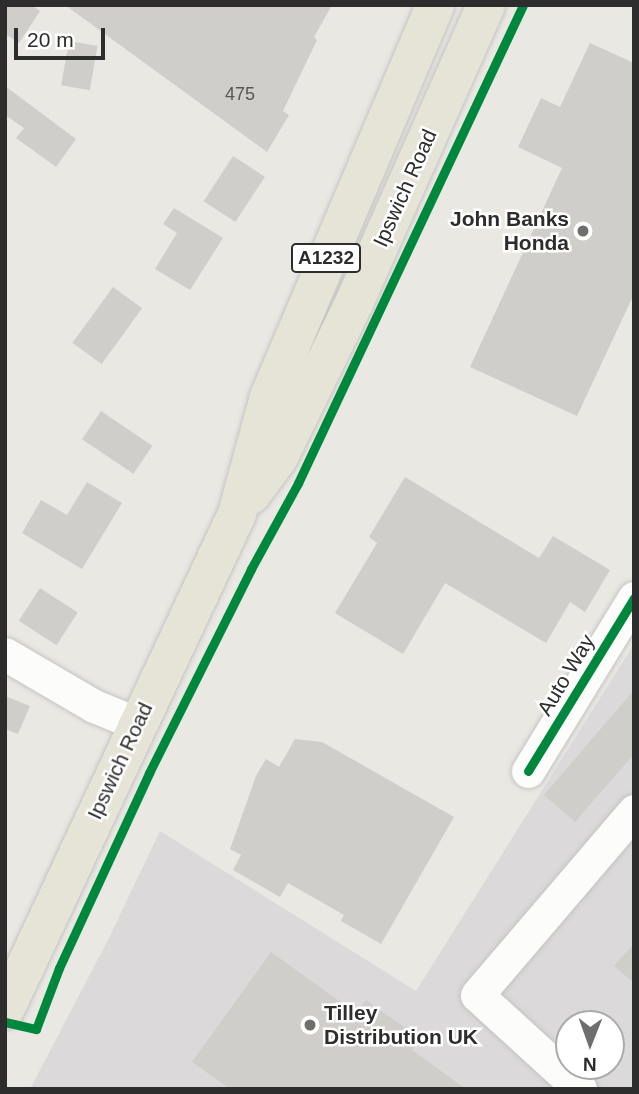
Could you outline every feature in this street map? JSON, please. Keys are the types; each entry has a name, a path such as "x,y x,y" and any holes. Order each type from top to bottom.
{"main road":[{"name":"Ipswich Road","path":"5,1010 237,513 269,397 435,5"},
{"name":"Ipswich Road","path":"237,513 279,457 355,301 486,5"}],"street":[{"name":"Auto Way","path":"528,771 634,598"},
{"path":"5,654 93,706 138,724"},
{"path":"580,1089 477,995 634,811"}],"shaded area":[{"path":"634,644 634,1089 30,1089 108,940 160,831 416,991"}],"building":[{"path":"8,5 32,5 40,11 19,43 5,34 5,10"},
{"path":"65,5 332,5 314,37 317,40 283,111 289,115 267,152"},
{"path":"69,41 98,46 90,90 61,85"},
{"name":"John Banks Honda","path":"590,43 634,63 634,294 577,416 470,367 562,168 518,147 541,98 560,107"},
{"path":"5,86 76,139 56,167 16,138 24,128 5,115"},
{"path":"233,156 265,177 235,222 204,201"},
{"path":"174,208 223,238 190,290 155,269 177,233 163,224"},
{"path":"113,287 142,308 102,364 72,343"},
{"path":"101,411 152,446 133,474 82,439"},
{"path":"405,477 539,558 553,536 610,570 585,612 570,602 546,643 445,583 403,654 335,613 377,543 369,537"},
{"path":"87,482 122,503 82,569 22,533 41,500 67,515"},
{"path":"40,588 78,613 56,645 19,621"},
{"path":"634,690 634,754 575,822 544,795"},
{"path":"5,696 30,706 18,734 5,729"},
{"path":"295,739 322,742 454,817 381,944 341,921 344,915 288,883 280,897 233,870 241,855 230,849 256,776 266,759 279,767"},
{"path":"634,944 634,983 614,966"},
{"name":"Tilley Distribution UK","path":"271,952 356,1013 366,1000 420,1038 412,1050 466,1089 230,1089 192,1062"}],"cycle path":[{"path":"5,1022 36,1029 59,968 149,773 251,569 298,483 523,5"},
{"path":"528,771 634,598"}],"place":[{"name":"John Banks Honda","path":"583,231"},
{"name":"Tilley Distribution UK","path":"310,1025"}]}
